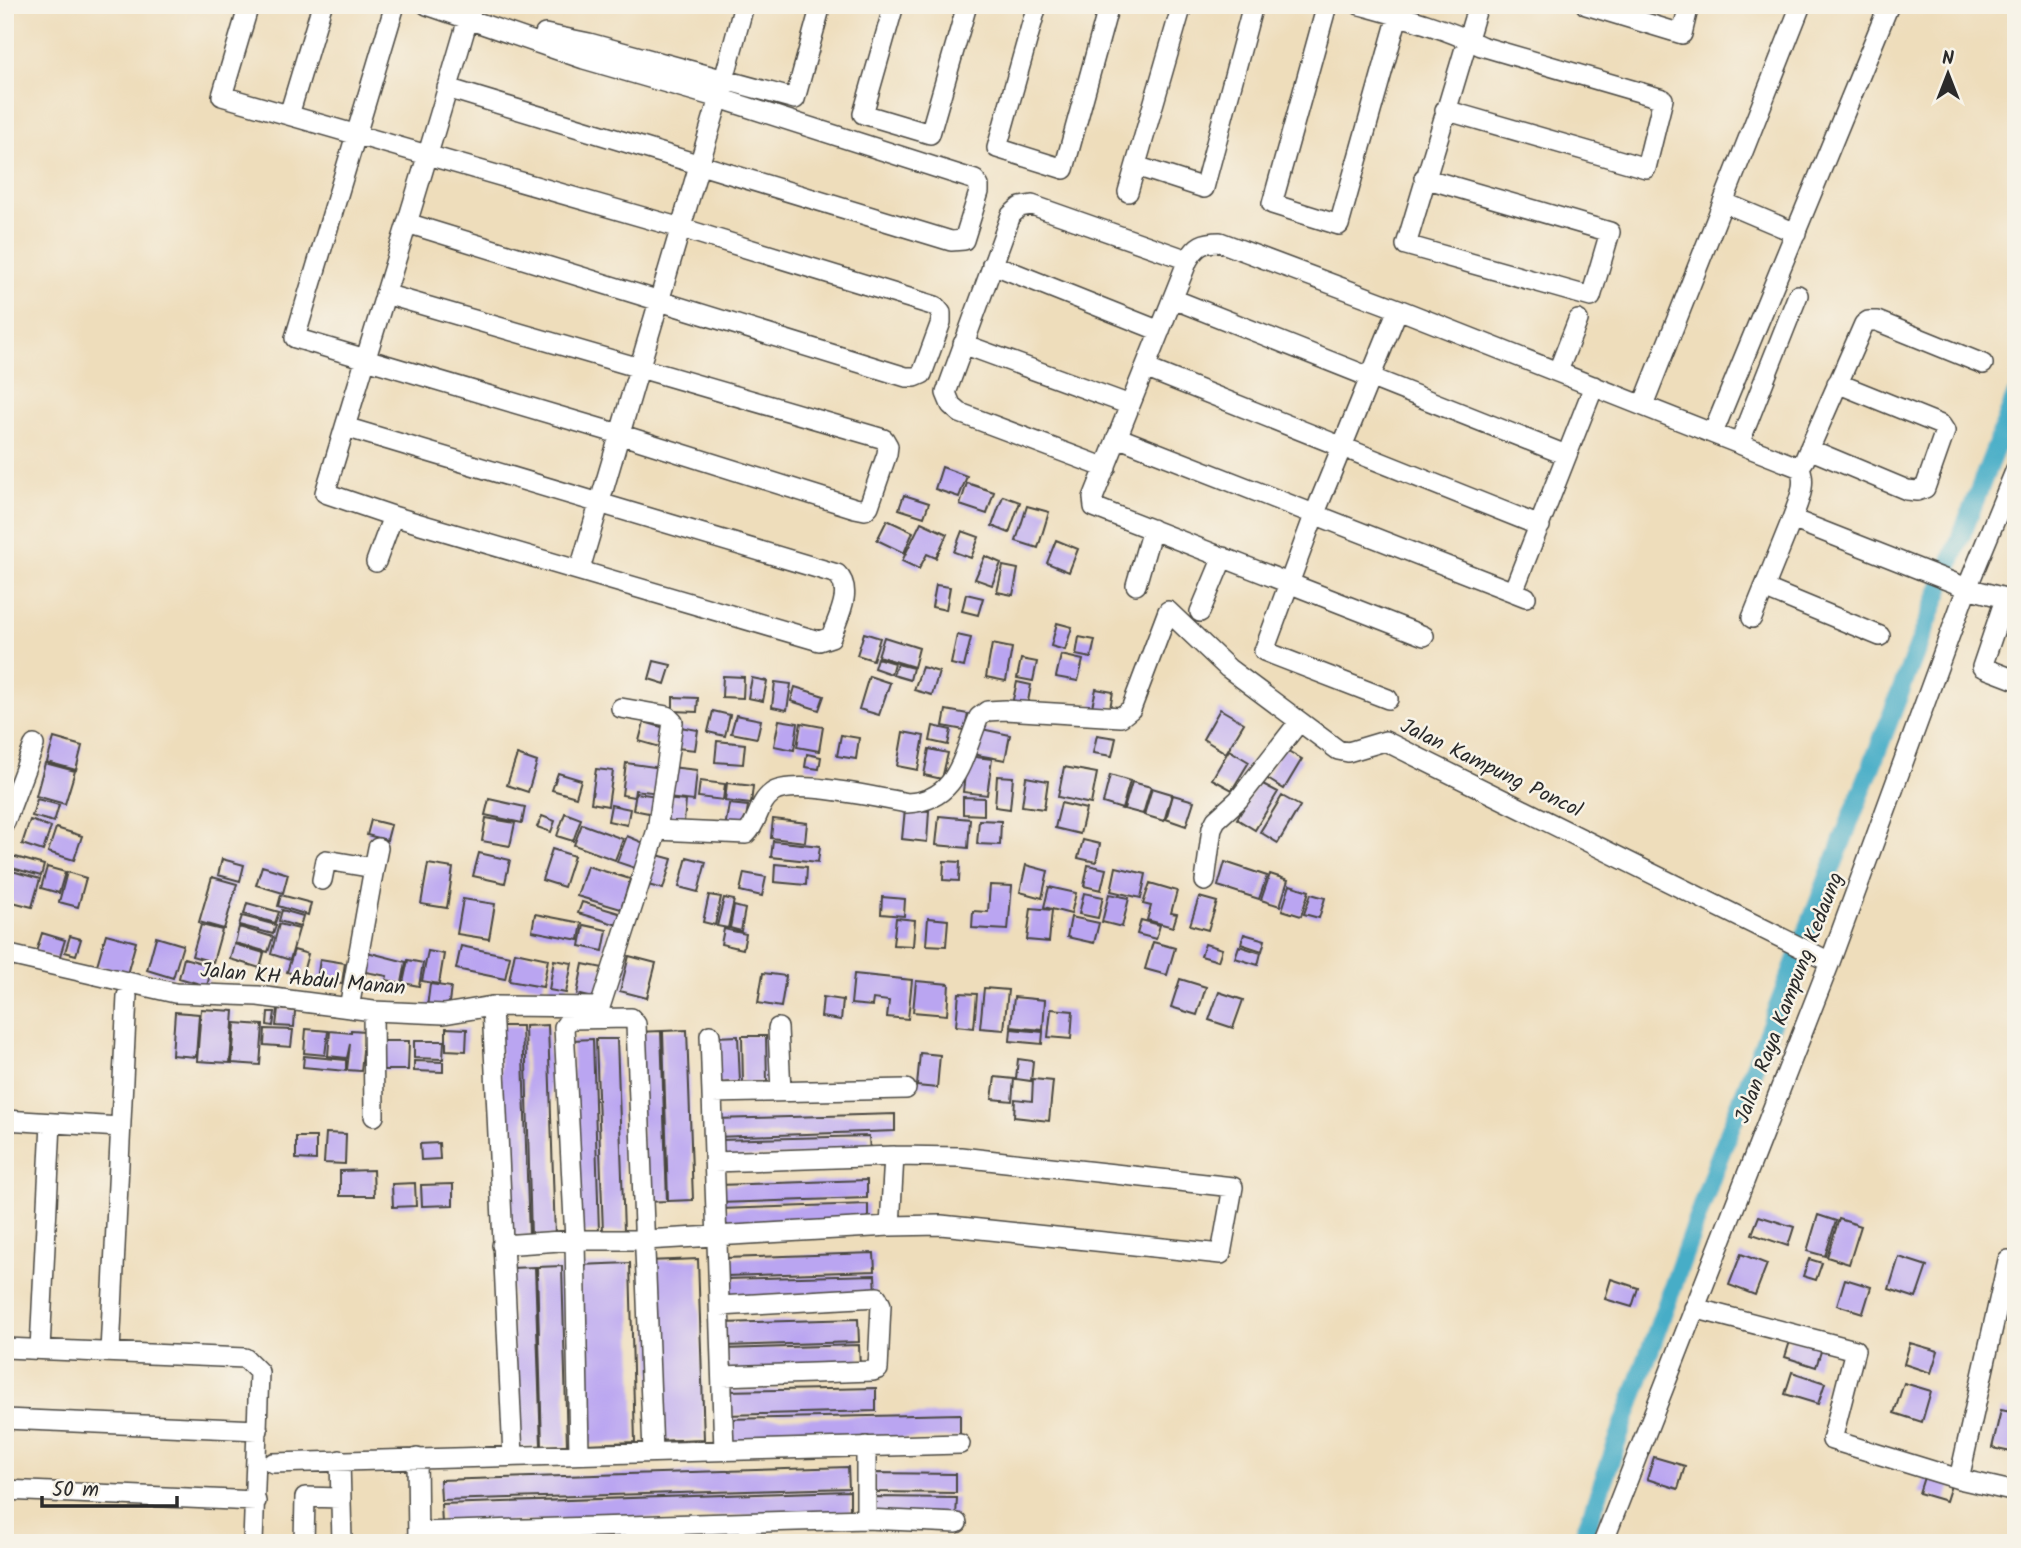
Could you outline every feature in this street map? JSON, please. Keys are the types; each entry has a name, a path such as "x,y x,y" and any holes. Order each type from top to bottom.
{"street":[{"path":"249,5 222,96 681,228 935,306 941,313 941,322 922,374 906,377 407,223"},
{"path":"289,115 322,5"},
{"path":"385,294 884,439 888,446 887,454 869,506 865,510 295,338 395,5"},
{"path":"427,5 470,12 725,78 795,99 821,5"},
{"path":"894,5 863,114 930,134 967,5"},
{"path":"1037,5 997,148 1063,169 1109,5"},
{"path":"1128,192 1182,5"},
{"path":"1136,166 1204,188 1253,5"},
{"path":"1327,5 1272,204 1339,225 1400,10"},
{"path":"1360,5 1400,10 1480,46 1663,99 1646,168 1445,110"},
{"path":"1424,177 1610,232 1591,297 1406,245 1424,177 1478,5"},
{"path":"1586,5 1682,34 1689,5"},
{"path":"1643,405 1801,5"},
{"path":"1713,433 1889,5"},
{"path":"580,569 725,78 743,6"},
{"path":"345,427 837,574 844,580 846,590 831,637 819,641 393,516 325,493 470,12"},
{"path":"447,88 957,242 964,240 979,192 975,180 719,98 584,59 470,12"},
{"path":"1723,202 1796,233"},
{"path":"1106,468 960,413 951,405 946,393 1011,215 1020,207 1032,205 1188,260"},
{"path":"1424,636 1094,507 1093,498 1188,260 1196,247 1206,242 1220,242 1558,371 1800,468 1804,476 1803,485 1752,618"},
{"path":"992,264 1160,331"},
{"path":"1739,444 1798,295"},
{"path":"1173,299 1566,455"},
{"path":"1388,699 1264,651 1315,513 1398,309"},
{"path":"1558,371 1578,320"},
{"path":"1800,468 1864,324 1868,321 1877,321 1983,364"},
{"path":"963,344 1130,405"},
{"path":"1145,368 1540,526"},
{"path":"1809,449 1906,490 1917,491 1925,488 1945,430 1941,425 1838,383"},
{"path":"1117,437 1519,595 1540,526 1594,386"},
{"name":"Jalan Raya Kampung Kedaung","path":"1603,1543 1694,1308 1963,587 2016,469"},
{"path":"376,562 393,516"},
{"path":"1792,519 1963,587 2011,600 1982,667 2016,680"},
{"path":"1136,585 1152,529"},
{"path":"1200,612 1223,557"},
{"path":"1764,588 1880,636"},
{"name":"Jalan Kampung Poncol","path":"657,830 746,834 754,827 764,800 774,791 784,788 809,788 907,803 923,802 939,795 950,786 979,717 987,711 1005,709 1121,717 1126,714 1131,709 1168,611 1228,668 1342,752 1385,741 1824,960"},
{"path":"621,708 667,716 673,722 657,830"},
{"path":"1205,881 1212,828 1216,820 1238,800 1299,722"},
{"path":"5,822 34,745"},
{"name":"Jalan KH Abdul Manan","path":"5,954 175,993 258,996 373,1011 444,1014 492,1006 600,1007 657,830"},
{"path":"349,1008 378,848"},
{"path":"322,880 326,860 374,868"},
{"path":"110,1352 127,996"},
{"path":"492,1006 513,1456"},
{"path":"373,1011 374,1116"},
{"path":"579,1454 575,1240 564,1027 570,1019 631,1018 636,1024 653,1452"},
{"path":"778,1028 781,1091"},
{"path":"710,1035 724,1450"},
{"path":"712,1093 906,1089"},
{"path":"5,1120 120,1126"},
{"path":"40,1349 51,1123"},
{"path":"502,1245 941,1225 1221,1254 1233,1187 960,1157 894,1156 714,1162"},
{"path":"890,1226 894,1156"},
{"path":"1959,1479 2008,1260"},
{"path":"720,1306 877,1297 881,1305 878,1369 722,1376"},
{"path":"1694,1308 1855,1350 1832,1440 1959,1479 2016,1492"},
{"path":"5,1348 245,1358 259,1372 253,1543"},
{"path":"5,1419 258,1430"},
{"path":"273,1464 960,1444"},
{"path":"866,1446 866,1519"},
{"path":"417,1458 419,1537 866,1519 957,1523"},
{"path":"340,1461 342,1543"},
{"path":"5,1490 256,1502"},
{"path":"304,1543 305,1497 340,1498"}],"building":[{"path":"942,467 967,476 959,497 935,489"},
{"path":"967,483 994,492 987,514 960,505"},
{"path":"904,495 929,503 924,517 899,509"},
{"path":"1003,496 1020,502 1009,533 992,526"},
{"path":"1027,506 1049,512 1038,548 1016,541"},
{"path":"887,520 913,532 904,553 877,540"},
{"path":"921,522 947,534 936,558 927,554 919,569 902,561"},
{"path":"962,531 979,537 971,558 954,552"},
{"path":"1056,540 1078,549 1069,572 1047,563"},
{"path":"985,556 1001,563 992,585 975,579"},
{"path":"1003,566 1018,569 1013,595 997,592"},
{"path":"936,585 950,587 946,610 932,607"},
{"path":"966,594 983,598 978,615 962,611"},
{"path":"1057,623 1072,627 1065,650 1051,646"},
{"path":"864,633 880,638 873,660 857,655"},
{"path":"957,635 971,638 964,667 951,664"},
{"path":"884,637 919,648 914,667 878,656"},
{"path":"1079,637 1095,640 1091,658 1076,655"},
{"path":"992,644 1012,648 1006,681 986,677"},
{"path":"1061,655 1083,660 1078,681 1056,677"},
{"path":"877,658 894,663 891,674 874,668"},
{"path":"1021,659 1037,662 1033,681 1017,678"},
{"path":"654,661 671,665 665,684 649,679"},
{"path":"897,664 913,668 910,680 893,675"},
{"path":"922,667 939,672 932,695 914,690"},
{"path":"723,676 744,677 743,698 722,697"},
{"path":"869,676 890,683 879,715 859,709"},
{"path":"752,678 767,681 763,701 748,698"},
{"path":"775,682 791,684 787,710 772,707"},
{"path":"1017,682 1031,685 1027,707 1012,704"},
{"path":"795,687 824,696 819,710 791,701"},
{"path":"1096,689 1113,692 1109,714 1091,711"},
{"path":"673,697 698,698 697,712 673,711"},
{"path":"1220,709 1244,723 1226,753 1203,739"},
{"path":"946,710 968,714 964,730 943,726"},
{"path":"713,711 730,715 725,736 708,732"},
{"path":"736,715 761,720 757,738 731,733"},
{"path":"779,720 798,723 794,750 774,746"},
{"path":"644,722 665,728 660,747 639,741"},
{"path":"801,723 823,727 819,751 797,747"},
{"path":"933,726 951,730 948,745 930,741"},
{"path":"680,727 698,730 695,750 677,748"},
{"path":"977,728 1010,735 1005,760 972,754"},
{"path":"903,732 924,736 918,770 897,766"},
{"path":"841,735 859,738 856,759 837,756"},
{"path":"1097,735 1116,738 1112,756 1093,753"},
{"path":"54,738 82,746 76,770 47,762"},
{"path":"717,741 745,744 743,764 715,762"},
{"path":"1283,748 1302,759 1284,789 1266,778"},
{"path":"929,749 948,753 942,779 924,775"},
{"path":"1229,750 1249,762 1232,790 1212,779"},
{"path":"807,754 821,757 819,769 805,767"},
{"path":"517,755 537,762 528,792 507,785"},
{"path":"967,756 992,759 987,795 963,792"},
{"path":"45,763 75,771 65,804 36,796"},
{"path":"626,763 662,768 659,793 635,790 634,797 622,795"},
{"path":"670,767 697,770 694,801 667,798"},
{"path":"1064,767 1097,773 1091,804 1058,797"},
{"path":"596,769 613,771 608,806 591,803"},
{"path":"558,773 581,780 576,797 552,790"},
{"path":"1110,775 1130,781 1122,809 1103,803"},
{"path":"997,776 1013,777 1010,809 995,807"},
{"path":"1026,777 1048,781 1044,809 1022,806"},
{"path":"700,781 725,784 723,800 698,797"},
{"path":"1132,782 1151,787 1143,814 1124,809"},
{"path":"1259,782 1278,792 1255,830 1237,819"},
{"path":"727,783 753,786 751,804 725,801"},
{"path":"1152,788 1172,794 1164,821 1144,815"},
{"path":"636,793 657,796 654,814 633,810"},
{"path":"1173,795 1194,801 1186,826 1166,819"},
{"path":"1282,796 1300,806 1278,843 1260,832"},
{"path":"963,797 984,798 984,815 963,814"},
{"path":"37,799 59,805 54,822 32,816"},
{"path":"489,799 525,807 522,823 485,815"},
{"path":"664,799 686,801 684,822 662,820"},
{"path":"1061,803 1086,809 1080,834 1055,828"},
{"path":"729,804 748,806 744,831 725,828"},
{"path":"611,805 630,809 627,825 608,821"},
{"path":"905,809 929,811 927,842 902,839"},
{"path":"565,813 581,819 573,841 557,836"},
{"path":"542,816 555,821 551,832 537,827"},
{"path":"939,816 970,819 968,848 936,845"},
{"path":"486,818 515,823 510,846 482,841"},
{"path":"773,819 807,823 805,842 771,838"},
{"path":"30,820 51,827 43,851 22,844"},
{"path":"371,820 391,825 387,840 367,835"},
{"path":"979,820 1001,821 1000,845 977,844"},
{"path":"582,824 623,839 615,860 574,845"},
{"path":"56,828 82,836 74,860 48,852"},
{"path":"627,836 644,843 635,868 617,862"},
{"path":"1083,840 1100,844 1096,862 1078,858"},
{"path":"773,841 820,846 818,862 771,857"},
{"path":"552,849 574,856 564,887 542,880"},
{"path":"479,853 510,860 505,883 473,876"},
{"path":"5,854 44,865 41,876 5,866"},
{"path":"657,855 672,859 663,889 648,885"},
{"path":"687,857 706,862 698,892 679,887"},
{"path":"222,859 244,865 240,881 218,875"},
{"path":"944,861 960,862 959,881 943,880"},
{"path":"1225,862 1267,876 1259,899 1218,886"},
{"path":"428,864 453,868 447,908 421,904"},
{"path":"775,864 807,867 806,885 774,882"},
{"path":"1026,865 1048,871 1042,898 1020,892"},
{"path":"1088,865 1106,869 1101,890 1084,886"},
{"path":"262,866 288,874 283,893 256,885"},
{"path":"587,866 630,879 621,909 577,896"},
{"path":"47,867 65,872 59,893 41,888"},
{"path":"1116,867 1146,874 1141,898 1111,891"},
{"path":"5,869 40,879 32,907 5,900"},
{"path":"67,872 86,878 78,907 59,902"},
{"path":"744,873 766,877 762,896 740,891"},
{"path":"1270,874 1288,880 1280,906 1261,900"},
{"path":"212,877 237,884 224,929 199,922"},
{"path":"1150,883 1177,891 1171,913 1177,914 1173,927 1147,920 1151,906 1143,904"},
{"path":"990,885 1012,886 1008,930 972,928 973,911 988,912"},
{"path":"1290,885 1309,891 1301,916 1282,910"},
{"path":"1049,887 1076,893 1071,914 1044,907"},
{"path":"1084,893 1103,897 1098,918 1079,914"},
{"path":"1109,894 1129,898 1122,927 1102,922"},
{"path":"1311,894 1325,898 1319,918 1304,914"},
{"path":"281,895 311,903 308,915 278,906"},
{"path":"709,895 721,897 715,925 703,922"},
{"path":"882,897 905,899 904,916 881,914"},
{"path":"1199,897 1217,902 1208,930 1190,925"},
{"path":"724,898 734,900 728,928 717,926"},
{"path":"463,899 495,904 489,939 457,934"},
{"path":"582,902 622,914 618,925 578,913"},
{"path":"247,903 279,912 275,923 244,914"},
{"path":"734,906 745,909 741,931 730,928"},
{"path":"1031,908 1052,910 1049,942 1027,940"},
{"path":"282,910 303,916 300,927 279,921"},
{"path":"535,914 582,923 579,940 532,931"},
{"path":"242,916 276,925 273,934 239,925"},
{"path":"1071,917 1099,923 1094,943 1067,937"},
{"path":"896,918 915,920 913,946 893,945"},
{"path":"928,918 948,920 946,946 926,945"},
{"path":"1141,920 1160,925 1156,939 1137,934"},
{"path":"279,924 299,929 290,960 271,954"},
{"path":"201,925 222,930 213,962 192,956"},
{"path":"584,925 607,930 603,951 580,946"},
{"path":"239,927 273,937 268,952 235,943"},
{"path":"724,929 746,934 743,949 721,944"},
{"path":"42,933 65,940 59,959 36,952"},
{"path":"106,934 136,942 127,974 97,965"},
{"path":"1244,934 1265,940 1262,951 1241,944"},
{"path":"70,936 81,939 76,955 65,952"},
{"path":"156,937 183,945 173,978 147,970"},
{"path":"1153,942 1175,948 1167,975 1145,969"},
{"path":"234,944 264,953 260,968 230,959"},
{"path":"1205,944 1222,949 1218,961 1201,956"},
{"path":"461,946 510,956 505,979 456,969"},
{"path":"1239,946 1261,953 1258,965 1235,958"},
{"path":"294,950 308,954 302,976 287,972"},
{"path":"363,951 406,962 402,983 386,980 387,976 360,971"},
{"path":"428,951 444,954 439,984 422,981"},
{"path":"515,952 548,959 543,987 509,981"},
{"path":"629,956 656,963 647,998 620,991"},
{"path":"184,958 212,966 207,986 179,978"},
{"path":"320,959 345,963 342,984 317,980"},
{"path":"408,960 423,963 419,986 403,983"},
{"path":"554,960 572,963 566,993 549,990"},
{"path":"583,964 603,968 597,999 577,994"},
{"path":"763,973 786,976 781,1007 758,1003"},
{"path":"854,974 912,980 908,1019 887,1017 889,1001 873,999 872,1006 851,1004"},
{"path":"1180,979 1206,987 1197,1015 1171,1007"},
{"path":"916,981 949,984 947,1015 913,1012"},
{"path":"430,984 451,987 448,1010 427,1007"},
{"path":"984,988 1008,990 1004,1030 980,1028"},
{"path":"1219,992 1243,1000 1233,1028 1209,1020"},
{"path":"959,993 977,994 974,1028 956,1026"},
{"path":"823,997 843,1000 841,1020 821,1017"},
{"path":"1014,997 1045,1000 1043,1030 1011,1027"},
{"path":"201,1009 234,1011 230,1063 197,1061"},
{"path":"278,1009 295,1011 294,1027 276,1026"},
{"path":"1051,1009 1073,1011 1071,1039 1048,1037"},
{"path":"175,1012 199,1014 196,1057 172,1055"},
{"path":"268,1012 275,1012 273,1026 267,1025"},
{"path":"235,1023 263,1025 260,1065 232,1063"},
{"path":"548,1025 555,1236 531,1236 525,1026"},
{"path":"499,1026 522,1026 529,1236 505,1237"},
{"path":"446,1028 467,1029 466,1051 446,1050"},
{"path":"265,1029 293,1030 291,1047 264,1045"},
{"path":"306,1029 328,1031 325,1055 304,1053"},
{"path":"1011,1029 1043,1032 1042,1044 1010,1041"},
{"path":"351,1030 365,1031 361,1071 347,1070 350,1044 347,1058 328,1056 330,1031 351,1033"},
{"path":"687,1030 693,1200 668,1201 663,1031"},
{"path":"661,1031 667,1201 645,1202 637,1032"},
{"path":"738,1036 740,1082 716,1083 715,1037"},
{"path":"742,1036 766,1036 767,1082 743,1083"},
{"path":"593,1039 599,1232 578,1232 572,1040"},
{"path":"596,1039 617,1039 624,1231 603,1232"},
{"path":"382,1041 409,1041 408,1070 381,1070"},
{"path":"414,1041 444,1041 443,1059 414,1058"},
{"path":"920,1053 940,1055 937,1088 917,1086"},
{"path":"304,1056 346,1060 346,1071 303,1067"},
{"path":"1018,1059 1033,1061 1031,1081 1016,1079"},
{"path":"414,1061 443,1062 443,1072 414,1071"},
{"path":"995,1077 1014,1079 1012,1101 992,1099"},
{"path":"1033,1079 1053,1081 1049,1121 1014,1117 1015,1099 1032,1101"},
{"path":"895,1114 895,1131 714,1137 714,1119"},
{"path":"326,1133 346,1134 345,1164 324,1163"},
{"path":"869,1136 870,1153 721,1158 720,1140"},
{"path":"296,1137 316,1137 316,1160 296,1159"},
{"path":"439,1143 440,1159 421,1160 420,1144"},
{"path":"373,1170 374,1196 340,1196 340,1171"},
{"path":"867,1180 867,1198 718,1203 718,1185"},
{"path":"415,1183 416,1206 393,1207 392,1184"},
{"path":"453,1184 453,1205 422,1206 421,1185"},
{"path":"868,1204 868,1222 719,1227 719,1209"},
{"path":"1818,1215 1836,1221 1825,1256 1807,1251"},
{"path":"1759,1216 1794,1227 1788,1246 1752,1234"},
{"path":"1839,1219 1861,1226 1849,1264 1827,1257"},
{"path":"874,1253 875,1271 726,1276 725,1258"},
{"path":"1741,1254 1767,1264 1755,1295 1729,1285"},
{"path":"1899,1257 1927,1266 1916,1298 1889,1289"},
{"path":"698,1259 704,1439 653,1441 647,1261"},
{"path":"1809,1259 1822,1263 1816,1280 1803,1276"},
{"path":"630,1263 635,1442 585,1444 579,1265"},
{"path":"562,1266 567,1446 542,1446 537,1267"},
{"path":"535,1267 541,1446 516,1447 511,1268"},
{"path":"875,1275 876,1293 727,1297 726,1279"},
{"path":"1611,1279 1638,1288 1632,1307 1605,1299"},
{"path":"1845,1279 1871,1287 1863,1313 1837,1305"},
{"path":"858,1319 859,1342 723,1346 723,1323"},
{"path":"1792,1335 1823,1345 1816,1367 1785,1357"},
{"path":"1910,1343 1938,1351 1931,1373 1904,1364"},
{"path":"859,1345 860,1368 725,1372 724,1349"},
{"path":"1792,1372 1825,1383 1818,1404 1785,1394"},
{"path":"1904,1383 1931,1391 1922,1422 1894,1413"},
{"path":"876,1388 876,1411 726,1415 726,1391"},
{"path":"2001,1410 2016,1413 2016,1453 1992,1448"},
{"path":"960,1414 960,1437 728,1442 726,1419"},
{"path":"1654,1457 1685,1466 1678,1489 1647,1479"},
{"path":"848,1467 849,1488 441,1500 440,1480"},
{"path":"874,1473 956,1474 956,1493 874,1492"},
{"path":"1925,1474 1952,1482 1946,1501 1919,1493"},
{"path":"850,1491 850,1512 442,1524 441,1504"},
{"path":"875,1497 957,1498 956,1517 875,1515"}],"waterway":[{"path":"1581,1543 1718,1160 2016,395"}]}
